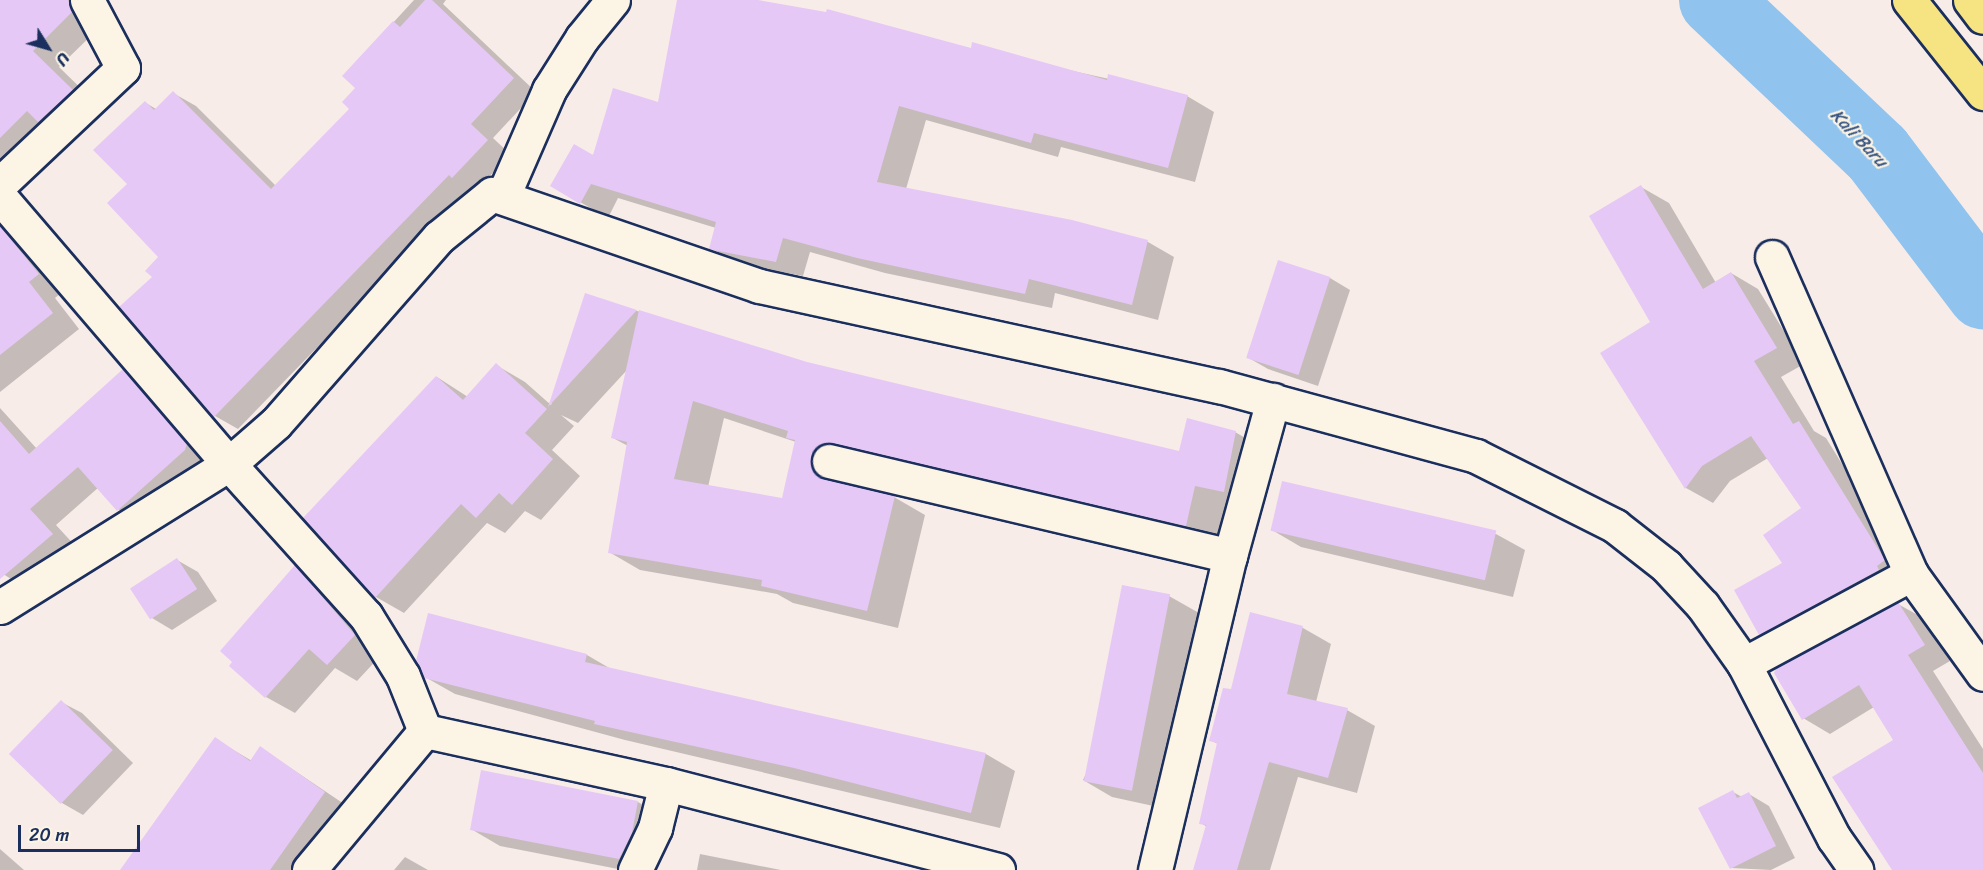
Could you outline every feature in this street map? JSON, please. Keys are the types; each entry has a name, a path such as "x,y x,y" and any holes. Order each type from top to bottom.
{"highway":[{"path":"1909,0 1983,93"},
{"path":"1970,0 1983,17"}],"street":[{"path":"0,184 123,68 87,0"},
{"path":"502,196 549,90 582,38 613,0"},
{"path":"0,607 229,464 276,423 439,237 492,194 759,286 1274,400 1476,456 1615,526 1666,566 1703,606 1744,664 1834,838 1856,870"},
{"path":"0,197 229,464 366,616 403,676 425,731"},
{"path":"1772,257 1911,574 1983,675"},
{"path":"1155,870 1230,556 1274,400"},
{"path":"829,460 1230,556"},
{"path":"1744,664 1911,574"},
{"path":"425,731 666,784 998,870"},
{"path":"309,870 425,731"},
{"path":"635,870 655,828 666,784"}],"building":[{"path":"0,0 68,0 72,12 33,51 73,90 38,122 27,111 0,138"},
{"path":"425,0 432,0 514,78 471,124 488,140 452,178 449,175 214,417 119,307 152,277 145,271 158,257 107,203 127,184 93,150 145,101 154,110 173,91 271,189 349,109 342,102 355,88 342,76 393,21 400,27"},
{"path":"677,0 758,0 826,12 827,9 971,48 972,42 1107,80 1108,74 1188,95 1168,168 1034,133 1031,143 899,106 877,182 1072,220 1148,240 1132,305 1029,279 1025,294 857,258 783,238 776,262 713,250 709,249 716,222 591,184 580,204 550,186 574,144 593,155 613,88 658,102"},
{"path":"1641,185 1703,289 1731,272 1777,348 1754,361 1793,424 1799,421 1885,560 1877,566 1879,570 1759,635 1734,590 1782,563 1763,535 1801,508 1751,436 1702,466 1685,489 1600,353 1650,322 1589,216"},
{"path":"0,226 39,274 29,282 53,313 0,355"},
{"path":"1278,260 1330,277 1298,375 1246,358"},
{"path":"585,293 637,310 548,407"},
{"path":"639,310 807,362 1179,451 1187,418 1236,431 1224,492 1195,486 1186,526 824,443 811,457 817,475 895,496 867,611 761,586 762,580 608,553 627,442 611,438","holes":["693,401 788,431 786,438 795,440 782,498 674,479"]},
{"path":"496,363 547,409 525,433 553,459 512,505 499,493 476,518 461,504 375,598 303,518 436,376 463,400"},
{"path":"123,369 187,444 185,450 117,511 78,467 30,509 53,534 0,579 0,421 29,454"},
{"path":"1282,481 1496,530 1485,580 1271,531"},
{"path":"177,558 197,589 150,620 130,588"},
{"path":"295,565 355,635 327,665 309,649 265,698 229,666 232,662 220,651"},
{"path":"1122,585 1170,594 1132,791 1084,781"},
{"path":"1898,602 1925,645 1908,655 1983,773 1983,870 1892,870 1832,777 1893,740 1859,685 1802,720 1774,673 1777,667"},
{"path":"1250,612 1303,626 1287,694 1348,708 1328,778 1269,762 1237,870 1193,870 1206,825 1199,824 1217,743 1209,741 1223,688 1231,689"},
{"path":"428,613 587,654 585,662 986,753 971,813 794,768 594,724 595,721 424,678 416,661"},
{"path":"61,700 113,750 61,804 9,754"},
{"path":"215,737 250,761 260,746 325,792 270,870 120,870"},
{"path":"481,770 638,801 632,833 619,859 470,830"},
{"path":"1733,790 1737,798 1749,792 1776,846 1730,869 1698,808"}],"waterway":[{"name":"Kali Baru","path":"1715,0 1877,153 1983,293"}]}
